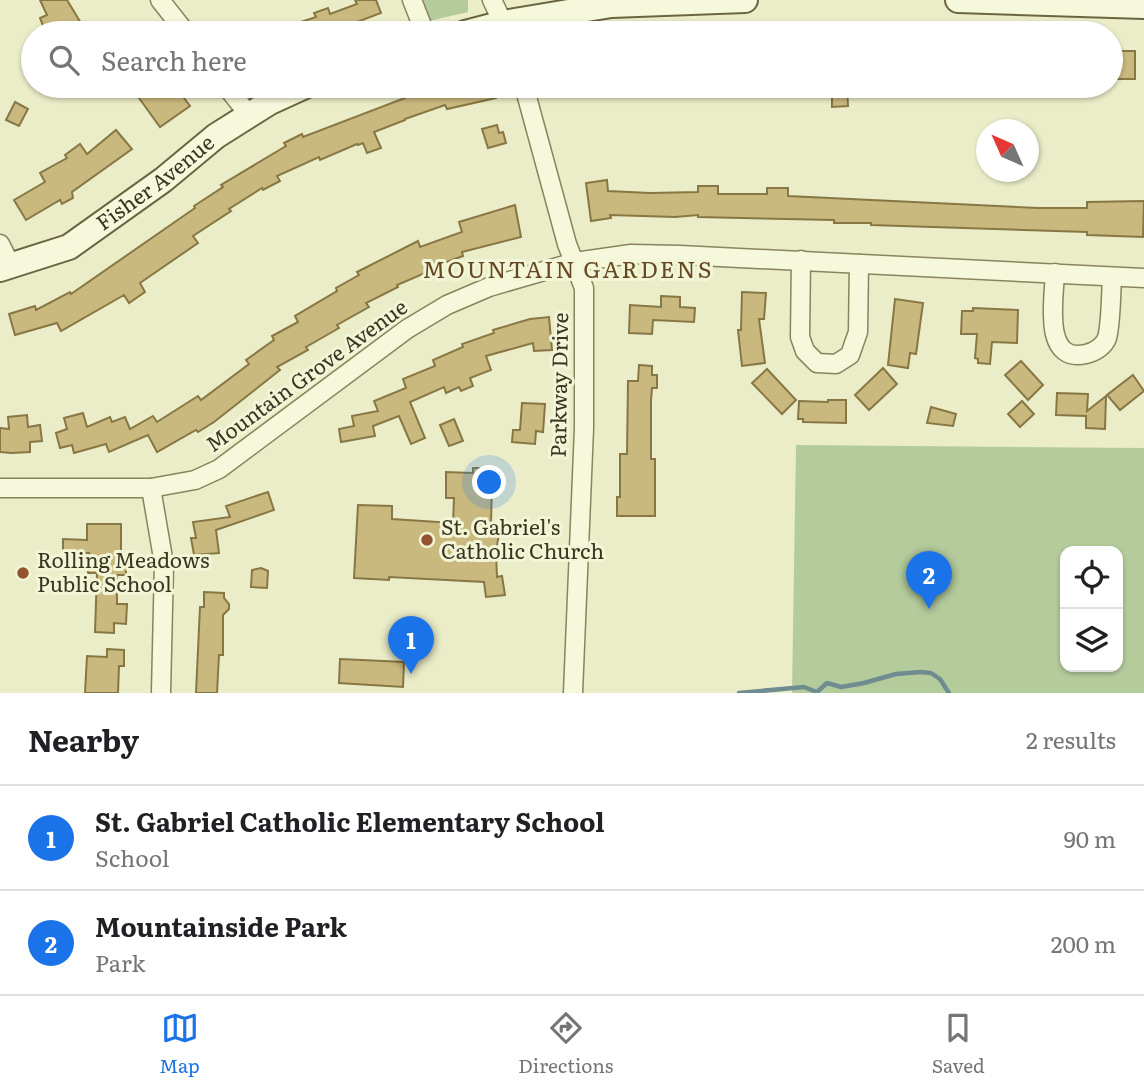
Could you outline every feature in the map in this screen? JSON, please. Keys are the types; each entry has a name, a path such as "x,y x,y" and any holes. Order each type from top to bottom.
{"street":[{"path":"160,0 177,21"},
{"path":"412,0 420,21"},
{"path":"492,0 502,21"},
{"path":"538,21 611,5 745,0"},
{"path":"958,0 1144,6"},
{"path":"236,98 249,115"},
{"name":"Fisher Avenue","path":"6,268 68,247 163,180 216,136 282,98"},
{"name":"Parkway Drive","path":"527,98 567,244 584,288 584,428 573,693"},
{"path":"0,244 6,268"},
{"name":"Mountain Grove Avenue","path":"0,488 151,488 195,480 219,469 407,329 447,305 489,287 575,262 631,254 1144,278"},
{"path":"801,260 800,337 805,351 817,363 836,364 850,355 858,332 859,264"},
{"path":"1055,273 1054,336 1064,351 1080,355 1095,352 1107,339 1112,277"},
{"path":"151,488 164,564 161,693"}],"green space":[{"path":"421,0 468,0 468,12 429,21"},
{"path":"796,445 1144,448 1144,693 792,693"}],"building":[{"path":"40,0 67,0 80,21 41,21 40,18 47,15"},
{"path":"355,0 376,0 381,13 360,21 304,21 316,17 314,13 328,8 330,14 357,4"},
{"path":"1123,51 1135,51 1135,79 1123,79"},
{"path":"139,98 184,98 190,106 160,127"},
{"path":"405,98 496,98 447,109 445,105 405,119 374,132 381,148 367,153 363,143 357,144 277,176 280,181 263,190 262,188 193,236 198,243 140,283 145,292 129,303 124,295 61,331 57,323 15,335 9,314 35,306 36,310 70,292 71,294 195,208 194,206 223,187 221,185 286,146 284,143 302,134 303,137"},
{"path":"832,98 848,98 848,106 832,107"},
{"path":"15,102 28,109 19,126 6,120"},
{"path":"497,125 499,133 503,132 506,143 488,148 482,129"},
{"path":"116,130 132,149 72,192 73,198 62,204 60,200 26,220 14,200 45,182 40,173 67,158 65,155 80,144 87,154"},
{"path":"607,180 608,191 650,193 698,192 698,186 718,186 718,194 767,194 767,188 788,188 788,196 1038,208 1087,208 1087,202 1144,201 1143,237 1087,235 1087,232 871,225 834,223 834,220 698,215 610,215 611,218 591,221 586,183"},
{"path":"515,205 521,237 462,252 463,256 429,268 430,271 397,285 398,287 366,303 369,307 337,325 339,328 306,347 308,350 277,367 280,370 198,432 196,430 157,452 148,435 109,452 106,444 74,453 72,445 60,448 56,433 67,429 64,418 83,413 87,427 110,417 112,422 125,417 130,429 153,416 157,422 198,396 201,400 249,364 246,360 274,340 272,336 298,322 295,316 337,291 336,288 359,275 357,272 418,241 420,247 462,232 459,222"},
{"path":"742,292 766,293 764,319 759,319 765,363 742,366 738,330 741,330"},
{"path":"661,296 680,297 680,307 695,308 694,322 653,320 652,334 629,333 630,305 661,307"},
{"path":"895,299 923,303 916,354 910,353 908,368 888,365"},
{"path":"973,308 1018,310 1017,343 992,342 990,364 978,363 975,358 977,334 961,334 962,311 973,311"},
{"path":"549,317 552,350 534,351 533,343 486,356 491,370 470,378 473,386 461,391 459,387 446,393 444,387 410,402 425,438 411,444 399,416 373,426 375,436 341,442 339,429 354,426 352,416 378,411 374,401 406,388 403,379 435,366 433,360 463,347 462,344 494,333 493,330 530,319"},
{"path":"1021,361 1043,385 1028,400 1005,375"},
{"path":"639,365 652,366 652,375 657,375 657,388 652,388 651,400 655,516 617,516 620,454 627,454 628,381 638,381"},
{"path":"883,368 897,384 869,410 855,395"},
{"path":"767,369 796,400 782,414 752,383"},
{"path":"1133,375 1144,391 1120,410 1107,395"},
{"path":"1057,393 1088,394 1087,411 1106,396 1105,429 1086,428 1086,416 1056,415"},
{"path":"846,400 846,423 803,422 803,419 798,419 799,401"},
{"path":"1022,401 1034,414 1020,427 1008,414"},
{"path":"522,403 545,404 543,432 536,431 535,444 512,442 513,430 520,430"},
{"path":"931,407 956,414 953,426 927,423"},
{"path":"27,415 28,427 40,425 42,441 30,442 30,452 0,452 0,428 9,429 8,417"},
{"path":"454,419 463,441 449,446 440,425"},
{"name":"St. Gabriel's Catholic Church","path":"473,468 489,468 489,483 492,483 491,524 500,526 496,553 497,577 502,576 505,595 486,597 484,582 354,578 358,505 392,506 392,519 453,523 454,498 446,498 446,472 473,473"},
{"path":"268,492 274,510 216,530 219,553 194,555 191,538 196,538 193,522 230,517 226,506"},
{"path":"87,524 121,524 121,559 126,559 126,575 117,575 117,604 127,604 126,624 114,623 114,633 95,632 97,573 88,573 89,553 63,553 63,539 87,540"},
{"path":"261,568 268,571 267,588 251,587 252,570"},
{"path":"204,592 224,593 229,604 229,609 223,615 223,655 219,655 217,693 196,693 200,607 204,607"},
{"path":"107,649 124,650 124,666 119,666 118,693 85,693 87,656 107,657"},
{"path":"340,659 404,662 403,687 339,683"}],"waterway":[{"path":"739,693 804,687 817,692 827,683 841,687 896,674 921,672 931,673 940,679 949,693"}],"place":[{"name":"St. Gabriel's Catholic Church","path":"427,540"},
{"name":"Rolling Meadows Public School","path":"23,573"},
{"name":"Mountainside Park","path":"929,609"},
{"name":"St. Gabriel Catholic Elementary School","path":"411,674"}],"district":[{"name":"MOUNTAIN GARDENS","path":"568,270"}]}
